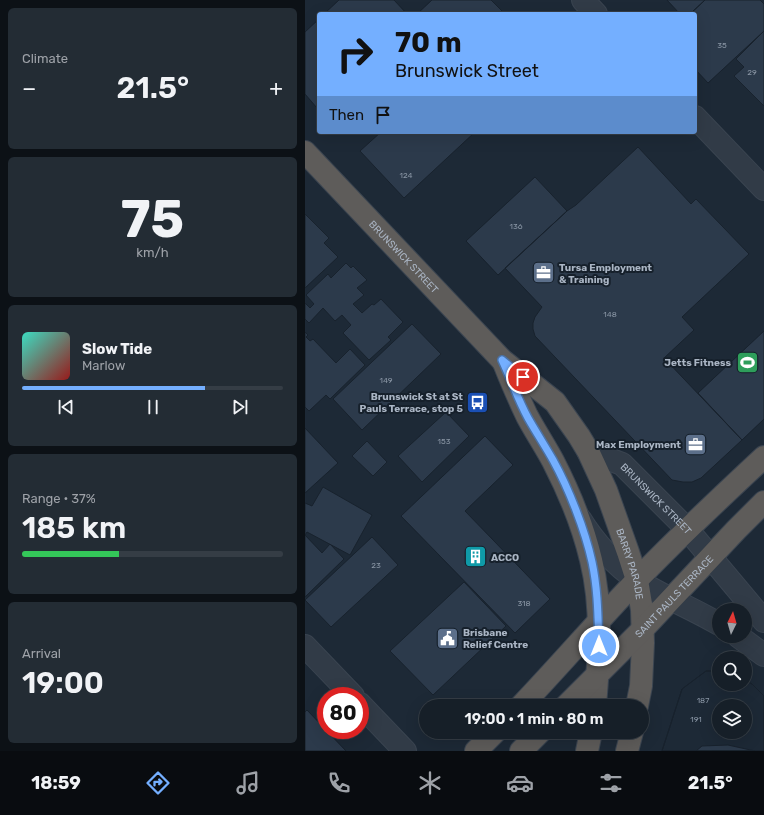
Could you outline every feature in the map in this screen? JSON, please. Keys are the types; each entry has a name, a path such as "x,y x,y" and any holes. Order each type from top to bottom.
{"highway":[{"name":"BRUNSWICK STREET","path":"305,152 502,360 555,402 568,419 588,451"},
{"name":"BRUNSWICK STREET","path":"502,360 528,417 554,462 576,513 591,561 596,589 598,621 598,675"},
{"name":"BARRY PARADE","path":"588,451 606,490 637,580 642,610 643,657 638,699"},
{"path":"528,699 637,580 687,529 764,456"},
{"name":"SAINT PAULS TERRACE","path":"573,699 642,630 764,502"},
{"path":"596,699 598,675"},
{"path":"476,751 488,739"},
{"path":"521,751 533,739"},
{"path":"587,751 590,739"},
{"path":"627,751 630,739"}],"street":[{"path":"583,0 594,12"},
{"path":"697,119 764,190"},
{"name":"BRUNSWICK STREET","path":"588,451 622,464 687,529 764,621"},
{"name":"BRUNSWICK STREET","path":"576,513 607,554 623,569 637,580 712,620"},
{"path":"748,643 764,655"},
{"path":"305,646 344,687"},
{"path":"369,713 405,751"}],"building":[{"path":"339,0 394,0 405,12 326,12"},
{"path":"432,0 491,0 503,12 419,12"},
{"path":"667,0 705,0 692,12 678,12"},
{"path":"705,0 760,0 764,4 764,31 708,83 697,71 697,12 692,12"},
{"path":"317,21 317,108 305,94 305,32"},
{"path":"764,31 764,106 734,76 744,67 736,59"},
{"path":"379,134 473,134 404,198 360,151"},
{"path":"638,147 691,204 696,199 749,254 682,317 694,330 664,358 742,440 701,478 692,482 672,480 535,336 533,323 542,307 505,268"},
{"path":"535,177 567,211 498,275 466,241"},
{"path":"305,214 329,238 324,243 338,257 305,288"},
{"path":"346,263 351,268 353,266 367,280 357,288 364,295 353,304 362,313 372,304 374,305 381,299 403,322 388,337 391,340 369,360 343,333 351,325 342,315 335,321 323,308 309,323 305,319 305,303 310,308 314,304 306,295 328,274 331,278"},
{"path":"412,324 441,354 362,430 333,399"},
{"name":"Jetts Fitness","path":"764,331 764,419 742,440 698,393"},
{"path":"305,332 308,335 306,337 310,341 313,339 336,363 350,349 365,365 330,399 326,395 309,411 305,407"},
{"path":"446,412 469,436 422,482 398,456"},
{"path":"305,428 338,463 305,493"},
{"name":"ACCO","path":"485,436 513,465 465,511 550,599 515,633 401,516"},
{"path":"367,441 387,462 373,476 352,456"},
{"path":"323,487 372,515 350,555 331,545 344,559 305,597 305,503 312,506","holes":["307,532 330,544 322,553 305,535"]},
{"path":"372,537 398,565 331,627 305,600"},
{"name":"Brisbane Relief Centre","path":"464,582 506,626 433,695 390,651"},
{"path":"706,671 712,671 712,691 752,691 752,684 764,696 764,751 662,751 682,689"},
{"path":"706,671 712,671 712,691 752,691 752,684 764,696 764,751 662,751 682,689"},
{"path":"307,710 317,721 317,739 335,739 346,751 305,751 305,712"},
{"path":"728,745 755,751 696,751 702,746"}],"place":[{"name":"Tursa Employment & Training","path":"543,273"},
{"name":"Jetts Fitness","path":"747,362"},
{"name":"Brunswick St at St Pauls Terrace, stop 5","path":"478,402"},
{"name":"Max Employment","path":"696,444"},
{"name":"ACCO","path":"476,557"},
{"name":"Brisbane Relief Centre","path":"448,638"}],"route":[{"path":"523,377 502,360 528,417 554,462 571,499 584,536 591,561 596,589 599,646"}]}
